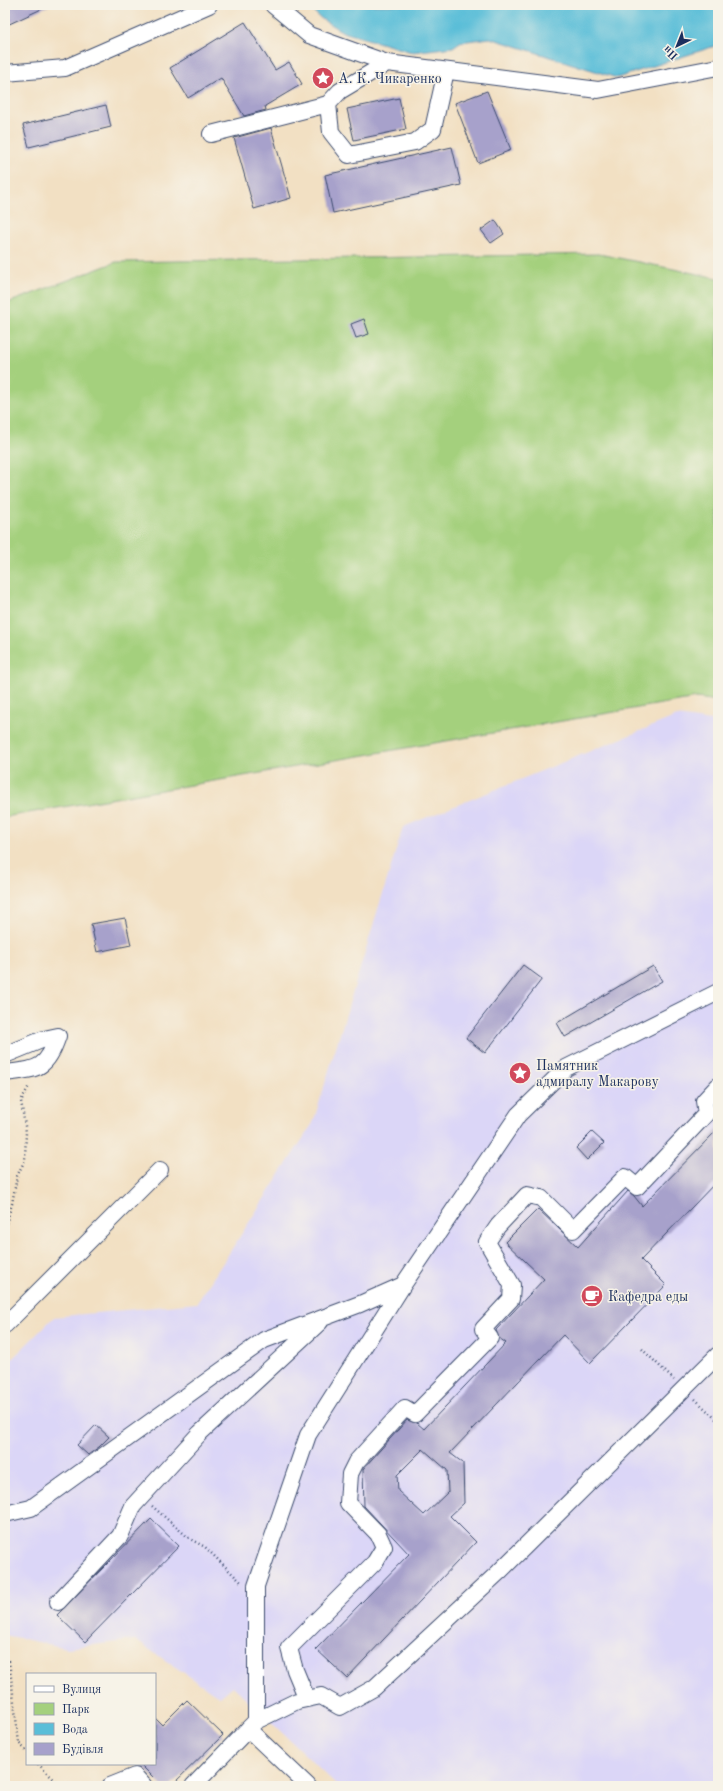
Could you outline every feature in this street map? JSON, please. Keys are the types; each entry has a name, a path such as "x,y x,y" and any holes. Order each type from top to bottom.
{"street":[{"path":"5,73 65,68 210,5"},
{"path":"274,5 309,35 387,63 598,90 718,67"},
{"path":"211,134 328,104 340,91 387,63"},
{"path":"328,104 331,132 349,155 415,142 433,129 446,71"},
{"path":"308,1786 252,1725 256,1586 308,1435 403,1285 518,1115 566,1068 718,992"},
{"path":"5,1055 58,1036 52,1054 36,1069 5,1073"},
{"path":"307,1699 295,1670 289,1648 375,1562 384,1547 378,1534 348,1503 350,1474 356,1462 405,1408 415,1414 490,1338 483,1329 511,1299 512,1285 487,1242 498,1226 527,1195 541,1198 573,1230 625,1176 637,1187 706,1114 704,1101 718,1086"},
{"path":"5,1324 160,1170"},
{"path":"5,1514 31,1508 264,1340 326,1317 403,1285"},
{"path":"58,1602 120,1536 133,1506 200,1433 326,1317"},
{"path":"193,1786 252,1725 297,1701 321,1696 340,1707 374,1688 499,1572 718,1355"},
{"path":"110,1786 135,1776 144,1786"}],"path":[{"path":"5,1227 12,1204 17,1176 25,1160 26,1132 21,1100 33,1078 36,1069"},
{"path":"133,1506 148,1502 190,1539 205,1547 242,1584 256,1590"},
{"path":"5,1660 9,1661 19,1743 26,1751"},
{"path":"39,1765 61,1786"}],"shaded area":[{"path":"677,716 718,722 718,1783 713,1786 338,1786 233,1686 220,1697 135,1640 67,1648 5,1635 5,1366 54,1317 197,1303 313,1123 403,827"}],"green space":[{"path":"599,254 718,278 718,701 696,698 5,817 5,304 116,262"}],"water":[{"path":"306,5 718,5 718,45 617,78 490,38 460,42 453,47 412,52 343,32 323,20"}],"building":[{"path":"5,5 50,5 5,26"},
{"path":"245,22 275,70 289,62 302,84 265,106 266,110 244,116 221,78 188,98 170,68"},
{"path":"487,91 511,150 478,163 455,103"},
{"path":"399,98 406,129 354,140 347,109"},
{"path":"106,105 111,127 29,147 23,125"},
{"path":"271,128 291,198 254,209 234,138"},
{"path":"452,147 461,185 333,213 325,175"},
{"path":"495,220 504,234 491,243 481,230"},
{"path":"364,319 369,334 356,338 351,324"},
{"path":"125,918 131,945 97,952 91,924"},
{"path":"523,965 542,979 485,1053 466,1038"},
{"path":"653,966 662,981 565,1037 557,1023"},
{"path":"718,1129 718,1180 641,1260 666,1285 590,1363 563,1335 450,1453 463,1463 464,1503 450,1516 476,1542 347,1678 316,1649 409,1554 364,1506 363,1469 407,1420 417,1423 424,1429 506,1343 499,1338 496,1330 544,1279 505,1242 538,1209 578,1247 628,1191 642,1206","holes":["423,1449 447,1470 448,1492 424,1515 398,1491 397,1475"]},
{"path":"592,1132 604,1143 587,1160 576,1148"},
{"path":"96,1425 109,1437 88,1455 77,1445"},
{"path":"151,1519 179,1546 85,1642 57,1615"},
{"path":"187,1700 223,1735 171,1786 162,1786 141,1765 156,1765 156,1719 162,1725"}],"place":[{"name":"А. К. Чикаренко","path":"323,78"},
{"name":"Памятник адмиралу Макарову","path":"520,1073"},
{"name":"Кафедра еды","path":"592,1296"}]}
